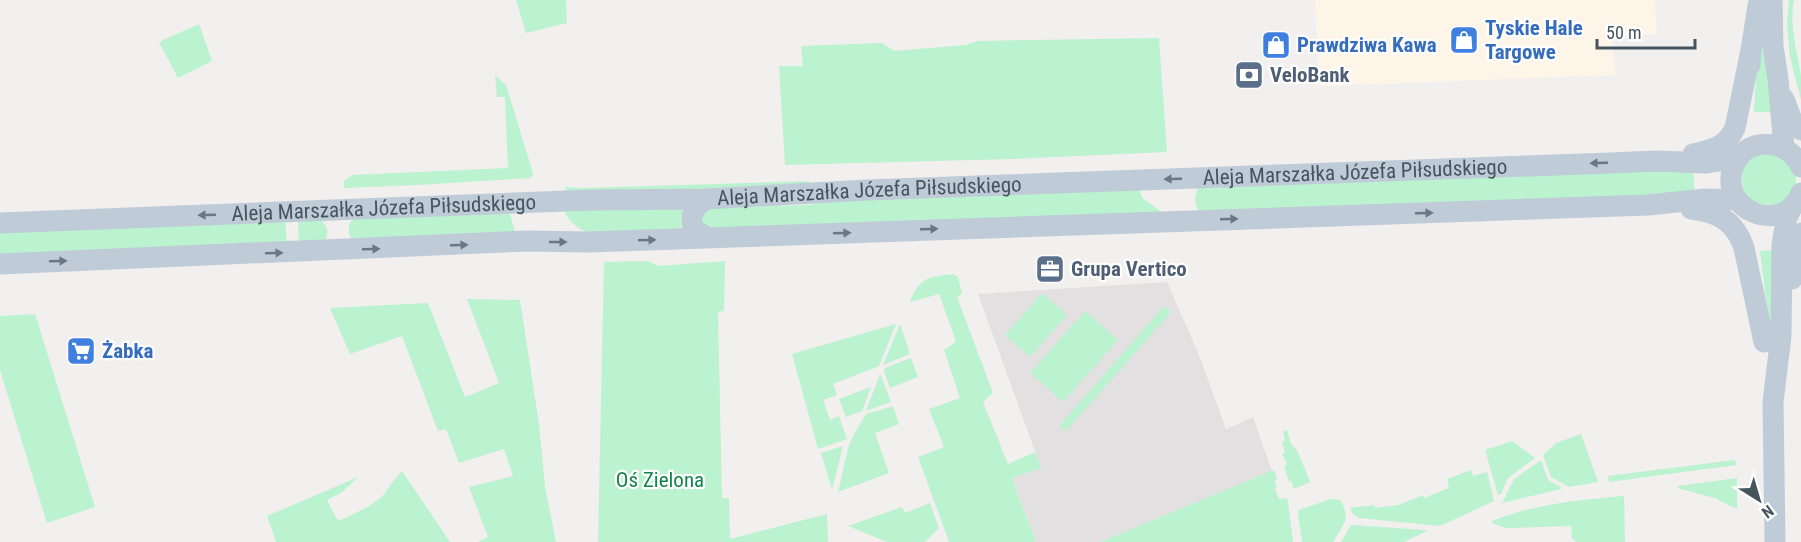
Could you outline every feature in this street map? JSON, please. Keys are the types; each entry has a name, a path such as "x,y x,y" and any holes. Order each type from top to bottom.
{"main road":[{"path":"1658,161 1713,150 1728,140 1735,128 1759,0"},
{"path":"1772,0 1773,46 1795,155"},
{"path":"1751,50 1750,117 1742,155 1733,167 1731,177 1732,189 1751,224 1772,339"},
{"path":"1778,79 1792,120 1801,130"},
{"name":"Aleja Marszałka Józefa Piłsudskiego","path":"0,222 591,200 706,199 867,190 1658,161 1705,163 1742,155 1754,146 1764,144 1774,144 1795,155"},
{"path":"705,237 694,229 691,217 693,210 706,199"},
{"name":"Aleja Marszałka Józefa Piłsudskiego","path":"0,264 527,241 589,242 1648,205 1705,199 1740,204 1752,213 1773,216 1783,213 1798,199"},
{"path":"1775,542 1772,339 1786,220 1798,199"},
{"path":"1648,205 1716,213 1725,219 1735,230 1744,248 1772,339"},
{"path":"1772,339 1801,233"}],"shaded area":[{"name":"Tyskie Hale Targowe","path":"1315,0 1655,0 1657,34 1611,36 1615,75 1319,86"},
{"path":"1167,282 1199,355 1226,429 1253,417 1272,471 1100,542 1036,542 1012,477 1041,468 978,294"}],"green space":[{"path":"516,0 566,0 567,23 526,33"},
{"path":"1764,0 1775,112 1754,112 1758,43"},
{"path":"1789,0 1794,0 1793,29 1801,76 1801,100 1790,57 1787,24"},
{"path":"199,24 212,61 178,78 159,42"},
{"path":"1159,38 1167,152 785,165 779,66 803,66 801,46 882,43 894,51 966,45 978,41"},
{"path":"495,75 506,85 532,170 533,175 530,178 344,188 344,181 352,175 508,168 505,97 497,97"},
{"path":"1758,155 1777,155 1792,167 1796,176 1796,186 1779,207 1747,201 1742,180 1743,170"},
{"path":"1693,169 1695,197 1203,216 1195,200 1198,188"},
{"path":"809,181 811,184 654,191 568,191 564,187 583,188"},
{"path":"1139,188 1142,198 1165,214 710,231 702,226 702,215 714,208 809,205 836,198"},
{"path":"684,206 681,218 682,230 594,235 576,226 564,209"},
{"path":"509,210 515,232 351,239 349,232 350,224 355,216"},
{"path":"285,218 287,246 0,257 0,229"},
{"path":"298,218 320,219 327,228 326,239 299,246"},
{"path":"1778,250 1773,330 1770,332 1760,251"},
{"name":"Oś Zielona","path":"648,261 658,266 725,261 724,311 718,312 722,498 729,498 730,539 827,514 828,542 598,542 604,262"},
{"path":"953,274 958,277 962,293 957,297 993,393 983,402 1008,464 1035,452 1041,468 1012,478 1036,542 949,542 918,457 944,447 929,409 960,398 944,350 956,342 939,294 910,302 921,283 937,276"},
{"path":"1042,293 1067,315 1030,357 1005,335"},
{"path":"467,299 520,300 539,424 545,486 556,542 478,542 488,537 469,487 513,476 504,449 459,463 446,429 438,431 402,336 350,354 330,308 428,303 465,397 499,383"},
{"path":"1164,306 1171,312 1066,431 1059,426"},
{"path":"1085,311 1118,340 1063,402 1030,373"},
{"path":"35,314 95,507 47,523 0,370 0,316"},
{"path":"896,324 879,366 833,384 837,395 823,400 830,420 839,416 847,439 818,449 792,354"},
{"path":"900,324 910,354 883,365"},
{"path":"911,358 918,377 890,388 885,368"},
{"path":"880,374 891,402 866,411"},
{"path":"871,387 862,411 846,417 839,399"},
{"path":"893,406 899,424 875,433 889,473 838,492 849,445 866,414"},
{"path":"1287,430 1291,444 1297,450 1310,482 1294,489 1291,481 1289,482 1284,466 1287,464 1282,454 1285,452 1282,442 1285,441 1283,431"},
{"path":"1581,434 1598,482 1569,487 1551,477 1543,455 1556,443"},
{"path":"1512,441 1535,458 1508,478 1501,494 1498,495 1485,450"},
{"path":"843,446 832,490 821,453"},
{"path":"1541,460 1548,480 1561,489 1502,503 1514,479"},
{"path":"1735,460 1736,465 1609,482 1608,476"},
{"path":"1274,470 1277,480 1274,481 1277,487 1275,489 1279,499 1286,498 1288,501 1293,542 1100,542"},
{"path":"1471,470 1473,476 1487,472 1494,501 1440,526 1359,518 1350,508 1398,505 1423,495 1424,498 1449,488 1447,479"},
{"path":"402,471 450,542 276,542 267,516 358,477 341,493 327,500 338,521 381,498"},
{"path":"1737,478 1737,509 1718,499 1677,488 1679,486"},
{"path":"1624,496 1625,542 1577,542 1572,539 1571,526 1506,528 1492,523 1492,521 1524,510 1574,501"},
{"path":"1331,499 1340,500 1346,517 1333,542 1302,542 1299,510"},
{"path":"930,503 939,528 925,542 887,542 848,526 902,507 905,513"},
{"path":"1351,525 1427,531 1404,542 1341,542"}],"place":[{"name":"Tyskie Hale Targowe","path":"1464,40"},
{"name":"Prawdziwa Kawa","path":"1276,45"},
{"name":"VeloBank","path":"1249,75"},
{"name":"Grupa Vertico","path":"1050,269"},
{"name":"Żabka","path":"81,351"}]}
